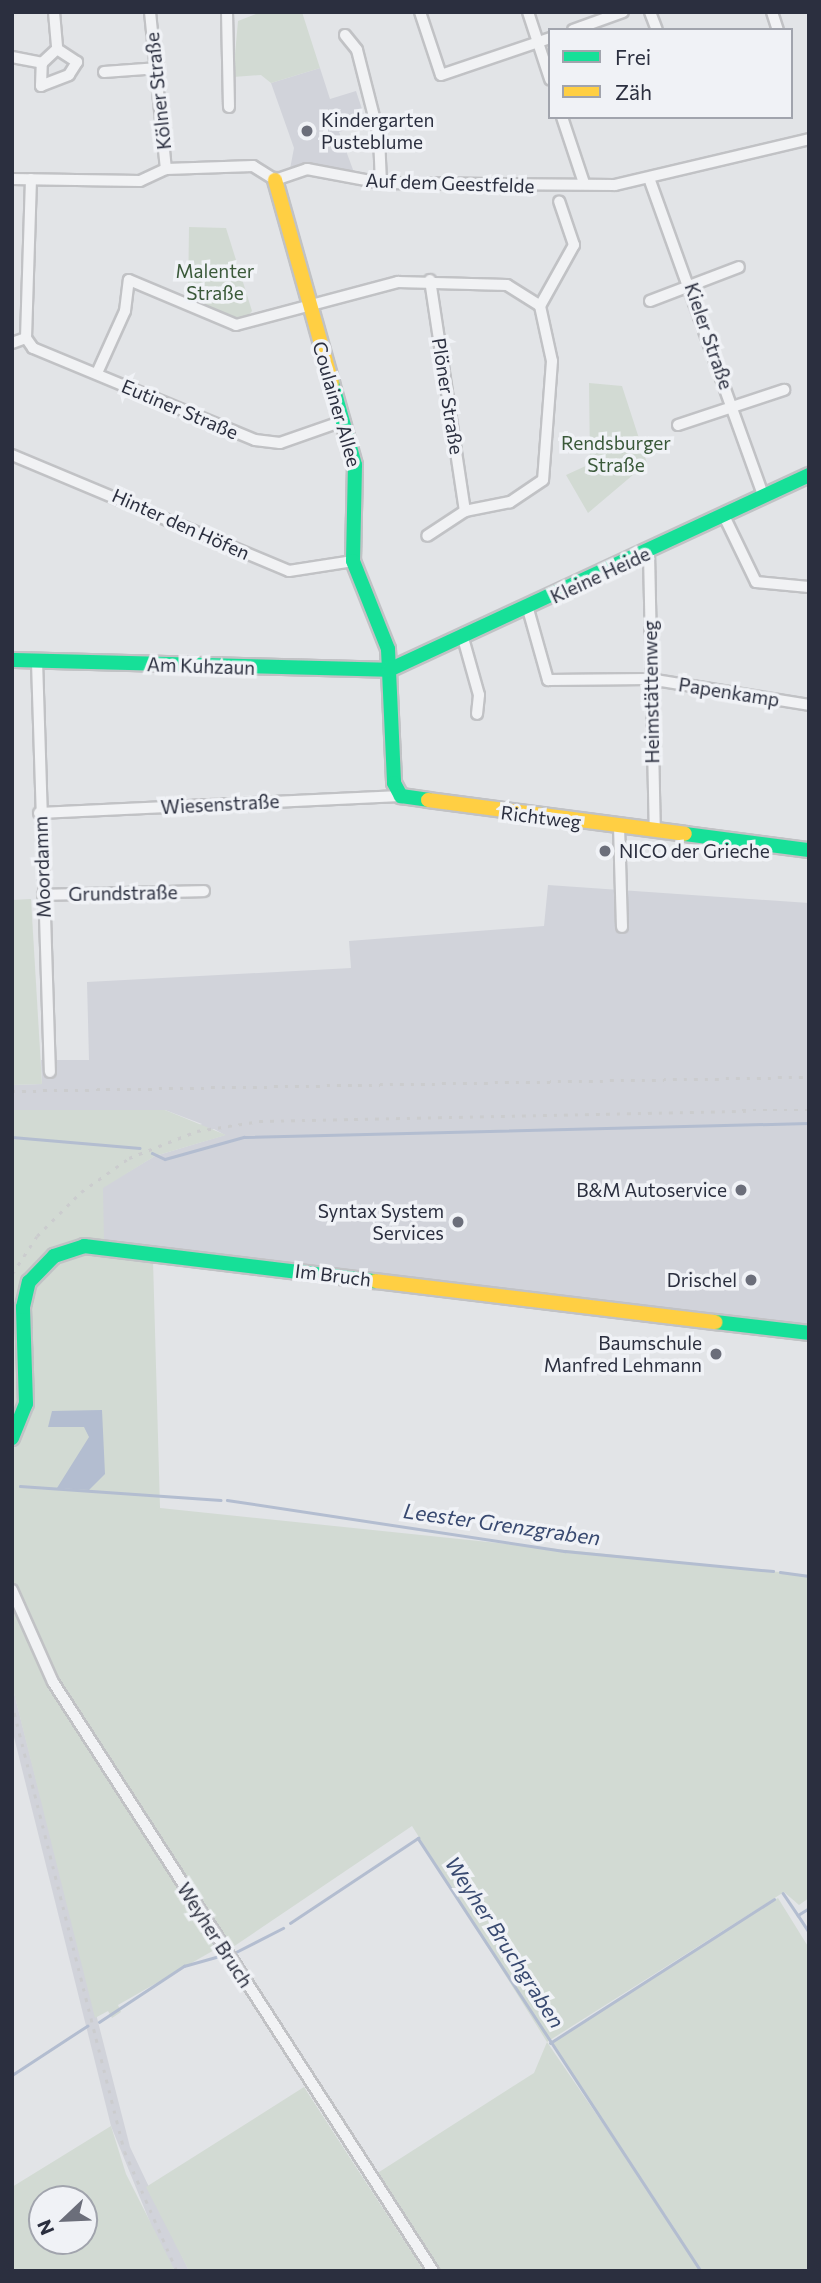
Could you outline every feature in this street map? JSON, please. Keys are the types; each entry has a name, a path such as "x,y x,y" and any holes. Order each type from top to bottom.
{"street":[{"path":"54,12 57,49"},
{"name":"Kölner Straße","path":"150,12 159,68 166,169"},
{"path":"227,12 229,107"},
{"path":"420,12 441,75 548,39"},
{"path":"528,12 548,73"},
{"path":"579,28 623,12"},
{"path":"345,35 357,50 376,124 381,183"},
{"path":"57,49 77,62 69,75 41,86 42,63 57,49"},
{"path":"12,58 42,63"},
{"path":"104,72 159,68"},
{"path":"563,119 584,183"},
{"name":"Auf dem Geestfelde","path":"275,180 307,169 381,183 584,183 649,178 808,142"},
{"path":"12,179 140,181 166,169 253,166 275,180"},
{"name":"Kieler Straße","path":"649,178 692,286 764,497"},
{"path":"12,343 26,338 30,179"},
{"name":"Coulainer Allee","path":"275,180 358,482 353,561 388,649 389,670"},
{"path":"427,536 465,511 510,502 543,480 552,361 540,306 573,245 559,201"},
{"path":"650,301 739,267"},
{"path":"97,373 125,311 129,280 236,325 308,303 430,280 506,285 540,306"},
{"name":"Plöner Straße","path":"430,280 465,511"},
{"name":"Eutiner Straße","path":"26,338 97,373 255,440 280,443 340,422"},
{"path":"678,425 784,390"},
{"name":"Hinter den Höfen","path":"12,455 289,571 353,561"},
{"name":"Kleine Heide","path":"389,670 649,553 809,475"},
{"path":"725,517 756,582 809,587"},
{"name":"Heimstättenweg","path":"649,553 649,679 655,831"},
{"name":"Papenkamp","path":"528,609 548,680 649,679 809,705"},
{"path":"463,638 479,695 477,714"},
{"name":"Am Kuhzaun","path":"12,660 389,670"},
{"name":"Moordamm","path":"37,661 39,813 51,1072"},
{"path":"389,670 394,783 401,796"},
{"name":"Wiesenstraße","path":"39,813 401,796"},
{"name":"Richtweg","path":"401,796 619,827 809,850"},
{"path":"619,827 622,927"},
{"name":"Grundstraße","path":"43,895 204,891"},
{"name":"Im Bruch","path":"12,1438 26,1404 26,1290 44,1263 84,1246 809,1333"},
{"name":"Weyher Bruch","path":"12,1590 53,1682 433,2271"}],"shaded area":[{"path":"320,68 330,99 356,91 367,124 339,132 355,175 308,166 290,169 294,148 271,83"},
{"path":"548,885 809,903 809,1341 103,1253 103,1187 155,1156 225,1135 214,1129 130,1162 80,1197 12,1281 15,1258 76,1192 126,1155 202,1124 165,1110 12,1110 12,1085 42,1084 41,1060 89,1060 87,982 351,968 349,941 544,926"},
{"path":"12,1685 130,2147 189,2271 175,2271 160,2247 111,2126 12,1729"}],"green space":[{"path":"261,12 302,12 320,68 271,83 261,75 233,77 238,21"},
{"name":"Malenter Straße","path":"189,227 226,228 252,311 247,317 238,320 188,300"},
{"name":"Rendsburger Straße","path":"589,383 622,386 647,463 588,513 566,475 590,464"},
{"path":"31,899 42,1084 12,1085 12,900"},
{"path":"12,1110 165,1110 226,1135 155,1156 103,1188 104,1242 153,1260 160,1508 809,1575 809,1898 799,1905 784,1892 547,2042 412,1826 230,1949 101,1746 96,1750 216,1949 118,2005 121,2012 112,2018 108,2011 95,2018 12,1685"},
{"path":"778,1898 809,1948 809,2271 440,2271 376,2174 534,2073 547,2042 677,2232 551,2043"},
{"path":"304,2087 424,2271 189,2271 146,2187"},
{"path":"111,2126 126,2174 175,2271 12,2271 12,2187"}],"water":[{"path":"102,1410 105,1474 89,1490 57,1488 89,1437 84,1427 48,1427 52,1411"}],"waterway":[{"path":"152,1153 165,1159 244,1137 809,1123"},
{"path":"12,1137 140,1148"},
{"name":"Leester Grenzgraben","path":"20,1486 221,1500"},
{"name":"Leester Grenzgraben","path":"227,1500 565,1551 773,1571"},
{"name":"Leester Grenzgraben","path":"780,1572 809,1576"},
{"name":"Weyher Bruchgraben","path":"290,1923 418,1838 701,2271"},
{"path":"783,1893 798,1915 809,1908"},
{"name":"Weyher Bruchgraben","path":"550,2043 774,1899"},
{"name":"Weyher Bruchgraben","path":"798,1915 809,1932"},
{"path":"234,1953 283,1928"},
{"path":"99,2022 184,1966 223,1955"},
{"path":"12,2075 87,2026"}],"railway":[{"path":"12,1091 809,1077"},
{"path":"742,1110 809,1110"},
{"path":"12,1274 37,1236 81,1192 129,1158 197,1131 260,1121 752,1111"},
{"path":"12,1703 125,2152 177,2271"}],"traffic: fast":[{"path":"332,383 355,465 353,561 388,649 394,783 401,796 428,800"},
{"path":"12,660 389,670 809,475"},
{"path":"685,834 809,850"},
{"path":"12,1438 26,1404 23,1307 29,1282 54,1256 84,1246 375,1281"},
{"path":"716,1322 809,1333"}],"traffic: slow":[{"path":"275,180 332,383"},
{"path":"428,800 685,834"},
{"path":"375,1281 716,1322"}],"place":[{"name":"Kindergarten Pusteblume","path":"307,131"},
{"name":"NICO der Grieche","path":"605,851"},
{"name":"B&M Autoservice","path":"741,1190"},
{"name":"Syntax System Services","path":"458,1222"},
{"name":"Drischel","path":"751,1280"},
{"name":"Baumschule Manfred Lehmann","path":"716,1354"}]}
